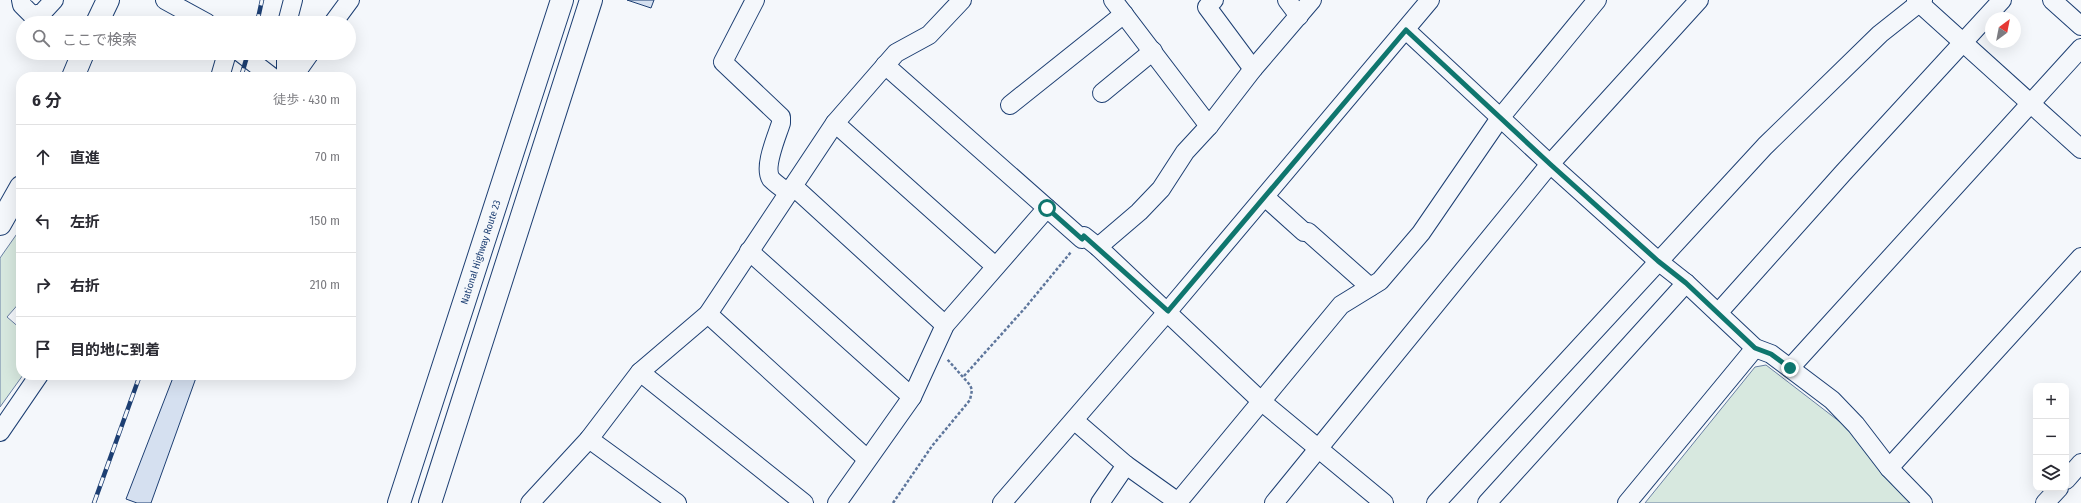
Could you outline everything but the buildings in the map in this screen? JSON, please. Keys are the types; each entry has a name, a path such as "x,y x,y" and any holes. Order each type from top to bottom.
{"main road":[{"path":"100,16 108,0"},
{"name":"National Highway Route 23","path":"398,503 562,0"},
{"path":"430,503 591,0"},
{"path":"75,72 80,60"},
{"path":"0,224 16,196"}],"street":[{"path":"21,0 22,5 32,15 42,13 54,0"},
{"path":"165,0 194,16"},
{"path":"289,16 292,0"},
{"path":"338,16 350,0"},
{"path":"755,0 723,62 781,117 781,123 770,158 768,172 773,181 791,190 945,325"},
{"path":"531,503 589,439 640,372 708,314 834,123 896,53 929,35 962,0"},
{"path":"1214,0 1207,7 1253,70"},
{"path":"1287,0 1300,16"},
{"path":"1098,247 1139,212 1161,189 1185,152 1209,126 1253,70 1312,0"},
{"path":"1002,503 1075,421 1430,0"},
{"path":"1075,421 1126,465 1178,502 1341,305 1380,281 1421,232 1500,118 1597,0"},
{"path":"1274,503 1550,164 1699,0"},
{"path":"1718,313 1843,173 2002,0"},
{"path":"2052,0 2081,26"},
{"path":"1436,503 1765,146 1880,34 1919,1 2081,149"},
{"path":"1010,105 1118,7 1209,126"},
{"path":"1406,30 1550,164 1658,261 1686,283 1755,348 1771,354 1832,400 1856,425 1890,468 1923,503"},
{"path":"1790,368 2081,48"},
{"path":"1102,93 1153,51"},
{"path":"221,72 225,60"},
{"path":"250,60 266,72"},
{"path":"286,60 286,72"},
{"path":"297,72 305,60"},
{"path":"885,65 1047,208 1098,247 1168,311 1261,401 1384,503"},
{"path":"834,123 995,266"},
{"path":"1265,197 1304,232 1308,232 1370,288"},
{"path":"837,503 912,397 945,325 1047,208"},
{"path":"749,251 912,397"},
{"path":"1890,468 2081,257"},
{"path":"1487,503 1686,283"},
{"path":"708,314 867,459"},
{"path":"1627,503 1755,348"},
{"path":"640,372 804,503"},
{"path":"0,432 36,380"},
{"path":"589,439 678,503"},
{"path":"2069,477 2081,464"},
{"path":"1100,503 1126,465"},
{"path":"2045,503 2056,491"}],"path":[{"path":"964,376 1025,308 1083,237"},
{"path":"893,503 932,446 970,400 972,390 964,376 935,348"}],"shaded area":[{"path":"16,235 16,307 7,317 16,325 16,380 19,380 0,407 0,258"},
{"path":"1766,365 1844,425 1911,503 1645,503 1755,367"}],"railway":[{"path":"259,16 262,0"},
{"path":"242,72 246,60"},
{"path":"94,503 138,380"}],"route":[{"path":"1047,208 1082,239 1084,236 1098,247 1168,311 1406,30 1550,164 1658,261 1667,266 1686,283 1755,348 1771,354 1790,368"}]}
